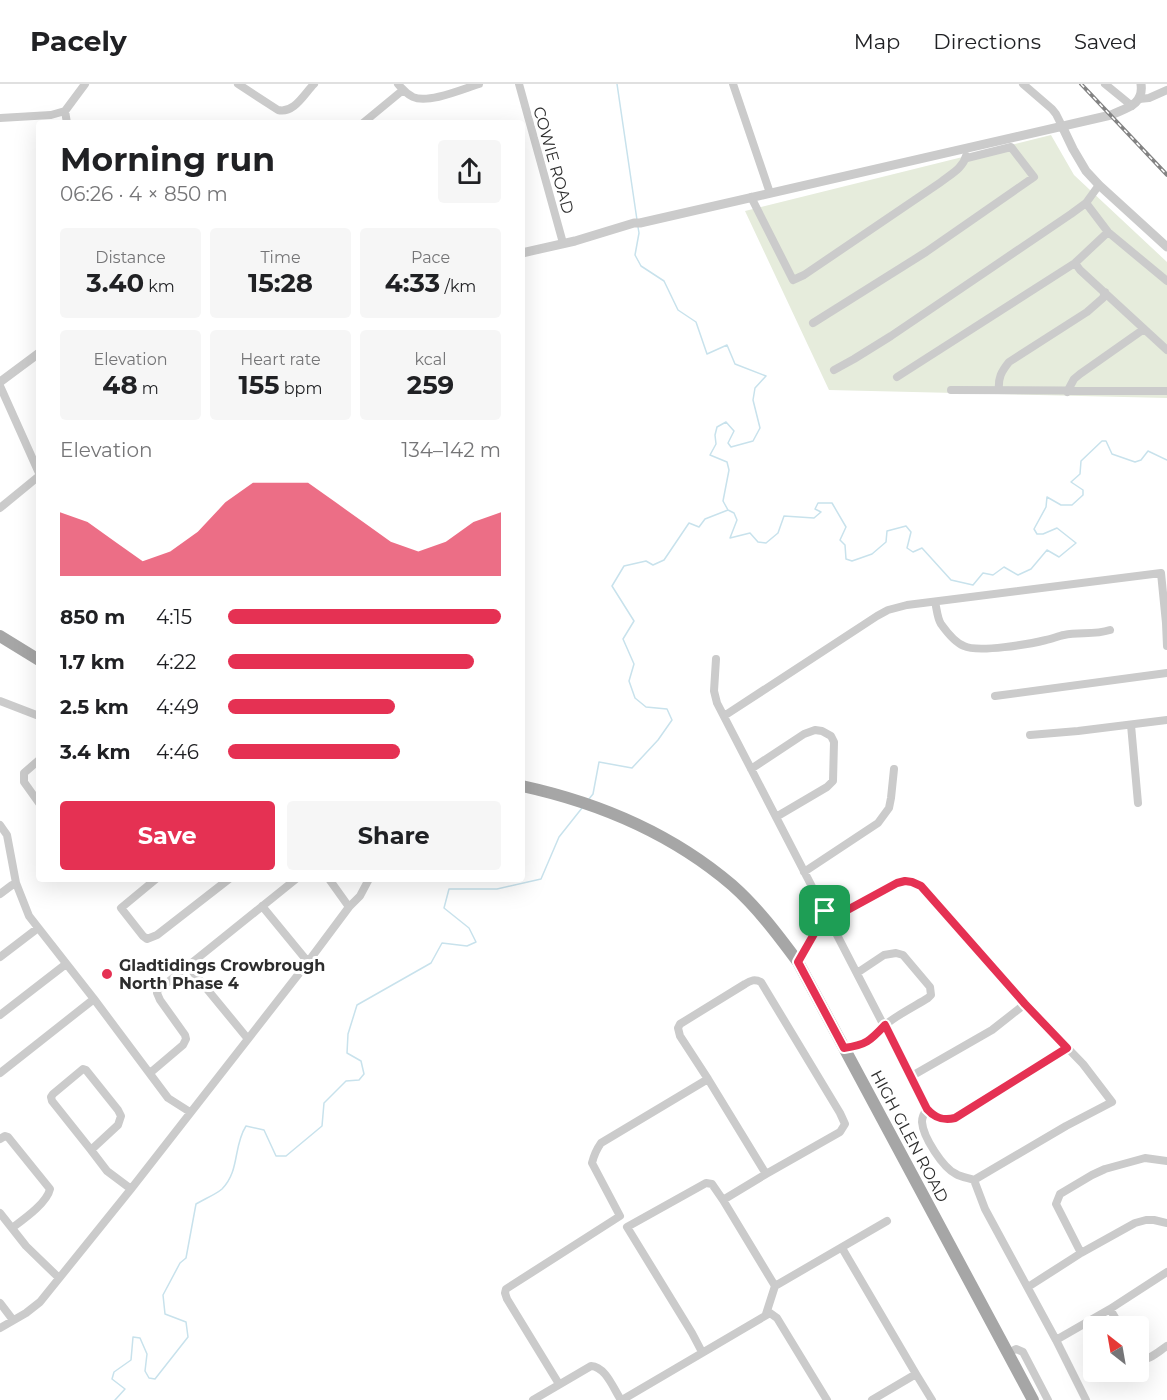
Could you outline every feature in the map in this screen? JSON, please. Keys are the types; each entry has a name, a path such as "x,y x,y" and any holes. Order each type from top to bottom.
{"main road":[{"path":"0,636 36,658"},
{"name":"HIGH GLEN ROAD","path":"525,787 602,808 670,840 733,886 759,912 798,962 1033,1400"}],"street":[{"path":"0,118 51,115 65,111 85,84"},
{"path":"238,84 283,111 293,107 314,84"},
{"path":"366,120 401,87 412,97 430,99 479,84"},
{"name":"COWIE ROAD","path":"519,84 563,243"},
{"path":"733,84 770,193"},
{"path":"1023,84 1052,109 1086,171 1167,247"},
{"path":"1105,84 1135,102"},
{"path":"1135,102 1142,93 1140,84"},
{"path":"966,153 1111,115 1135,102 1167,90"},
{"path":"65,111 66,120"},
{"path":"525,252 637,223 751,197 966,153 1011,147 1034,177 926,252 813,323"},
{"path":"751,197 793,280 804,275 934,187 963,165 966,153"},
{"path":"834,370 891,336 1086,203 1100,185"},
{"path":"1086,203 1108,232 1167,281"},
{"path":"897,377 1075,263 1108,232"},
{"path":"1075,263 1167,350"},
{"path":"999,390 1000,375 1009,363 1087,312 1103,298 1105,292"},
{"path":"1067,392 1074,379 1080,374 1144,328"},
{"path":"36,355 0,384 36,468"},
{"path":"951,390 1167,391"},
{"path":"0,508 36,478"},
{"path":"724,716 877,616 888,610 907,605 1161,573 1167,646"},
{"path":"935,602 940,623 959,644 969,648 1026,643 1110,630"},
{"path":"716,659 714,691 717,703 927,1109 940,1119 955,1118 1067,1048"},
{"path":"996,696 1167,673"},
{"path":"0,701 36,715"},
{"path":"1030,735 1167,720"},
{"path":"1131,725 1138,802"},
{"path":"751,769 804,734 815,730 831,736 834,742 833,781 827,787 776,817"},
{"path":"36,763 24,773 23,778 36,799"},
{"path":"804,872 878,823 889,807 894,769"},
{"path":"0,825 7,835 16,883 29,916 168,1098 190,1112"},
{"path":"829,920 897,883 905,881 921,886 1025,1004 1083,1064 1112,1102 974,1180 954,1174 936,1154 922,1123 927,1109"},
{"path":"152,882 121,908 147,939 156,935 225,882"},
{"path":"150,1073 185,1043 185,1035 157,993 162,985 292,882"},
{"path":"331,882 349,907"},
{"path":"0,1328 40,1302 131,1189 349,907 360,896 367,882"},
{"path":"0,894 16,883"},
{"path":"262,906 308,962"},
{"path":"798,962 825,911"},
{"path":"0,957 38,928"},
{"path":"844,1048 860,1046 867,1042 885,1025 928,998 932,991 903,955 896,953 884,956 857,973"},
{"path":"0,1015 66,964"},
{"path":"188,966 248,1039"},
{"path":"723,1200 840,1132 845,1124 761,982 756,980 750,981 680,1024 678,1028 680,1036 766,1174"},
{"path":"0,1073 94,999"},
{"path":"910,1077 992,1030 1025,1004"},
{"path":"91,1150 118,1125 121,1116 83,1069 51,1097 52,1101 107,1171 131,1189"},
{"path":"702,1352 627,1227 592,1163 601,1143 708,1079"},
{"path":"0,1139 8,1137 50,1189 48,1195 34,1210 12,1228"},
{"path":"1081,1253 1056,1204 1060,1194 1105,1169 1145,1158 1167,1161"},
{"path":"974,1180 985,1209 1056,1340 1083,1399"},
{"path":"627,1227 706,1183 712,1184 775,1286"},
{"path":"0,1213 26,1246 59,1278"},
{"path":"559,1384 507,1299 506,1289 621,1216"},
{"path":"1028,1287 1081,1253 1136,1223 1146,1220 1167,1223"},
{"path":"766,1314 775,1286 888,1221"},
{"path":"842,1248 932,1400"},
{"path":"1056,1340 1167,1272"},
{"path":"0,1303 13,1320"},
{"path":"1110,1309 1114,1316"},
{"path":"533,1400 594,1365 602,1370 622,1400 770,1313 777,1318 827,1400"},
{"path":"1149,1357 1167,1346"},
{"path":"1008,1353 1017,1349 1023,1352 1048,1400"},
{"path":"872,1400 916,1374"}],"green space":[{"path":"1051,135 1074,175 1167,262 1167,398 829,390 745,211"}],"waterway":[{"path":"617,84 637,220"},
{"path":"638,227 635,255 641,266 664,281 678,310 696,322 707,354 727,345 735,364 766,376 755,388 753,400 760,428 753,441 731,447 728,443 734,431 726,422 717,427 716,444 710,455 727,462 729,470 723,501 728,510"},
{"path":"589,799 593,794 599,762 632,768 658,740 672,720 667,709 646,707 635,698 629,681 634,664 623,639 634,621 612,586 624,566 646,561 653,565 664,560 689,523 699,527 705,519 728,510 734,513 737,520 730,538 750,533 758,542 766,543 778,533 784,516 814,518 821,512 815,509 818,503 832,503 846,527 840,540 845,545 846,559 852,561 872,554 886,542 887,531 906,526 911,532 907,548 913,552 922,548 951,580 973,585 983,573 993,575 1004,567 1018,575 1031,569 1047,550 1059,557 1076,543 1057,528 1043,534 1037,534 1034,529 1046,507 1047,497 1061,505 1072,505 1083,495 1083,490 1071,482 1080,474 1081,461 1102,441 1106,441 1112,454 1135,462 1141,460 1148,451 1167,460"},
{"path":"115,1400 125,1389 112,1379 114,1372 131,1360 133,1337 140,1338 147,1354 145,1371 149,1378 155,1379 188,1337 186,1322 165,1314 163,1295 180,1263 186,1258 196,1204 222,1189 228,1182 246,1126 264,1130 276,1156 286,1156 322,1126 324,1103 346,1081 359,1080 364,1074 361,1061 347,1053 348,1034 357,1005 431,963 442,943 467,946 476,942 469,928 444,908 449,889 497,889 541,879 559,837 582,808"}],"railway":[{"path":"1081,84 1167,175"}],"place":[{"name":"Gladtidings Crowbrough North Phase 4","path":"107,974"}],"route":[{"path":"905,881 921,886 1067,1048 955,1118 940,1119 927,1109 885,1025 876,1035 860,1046 844,1048 798,962 825,911 829,920 897,883 905,881"}]}
